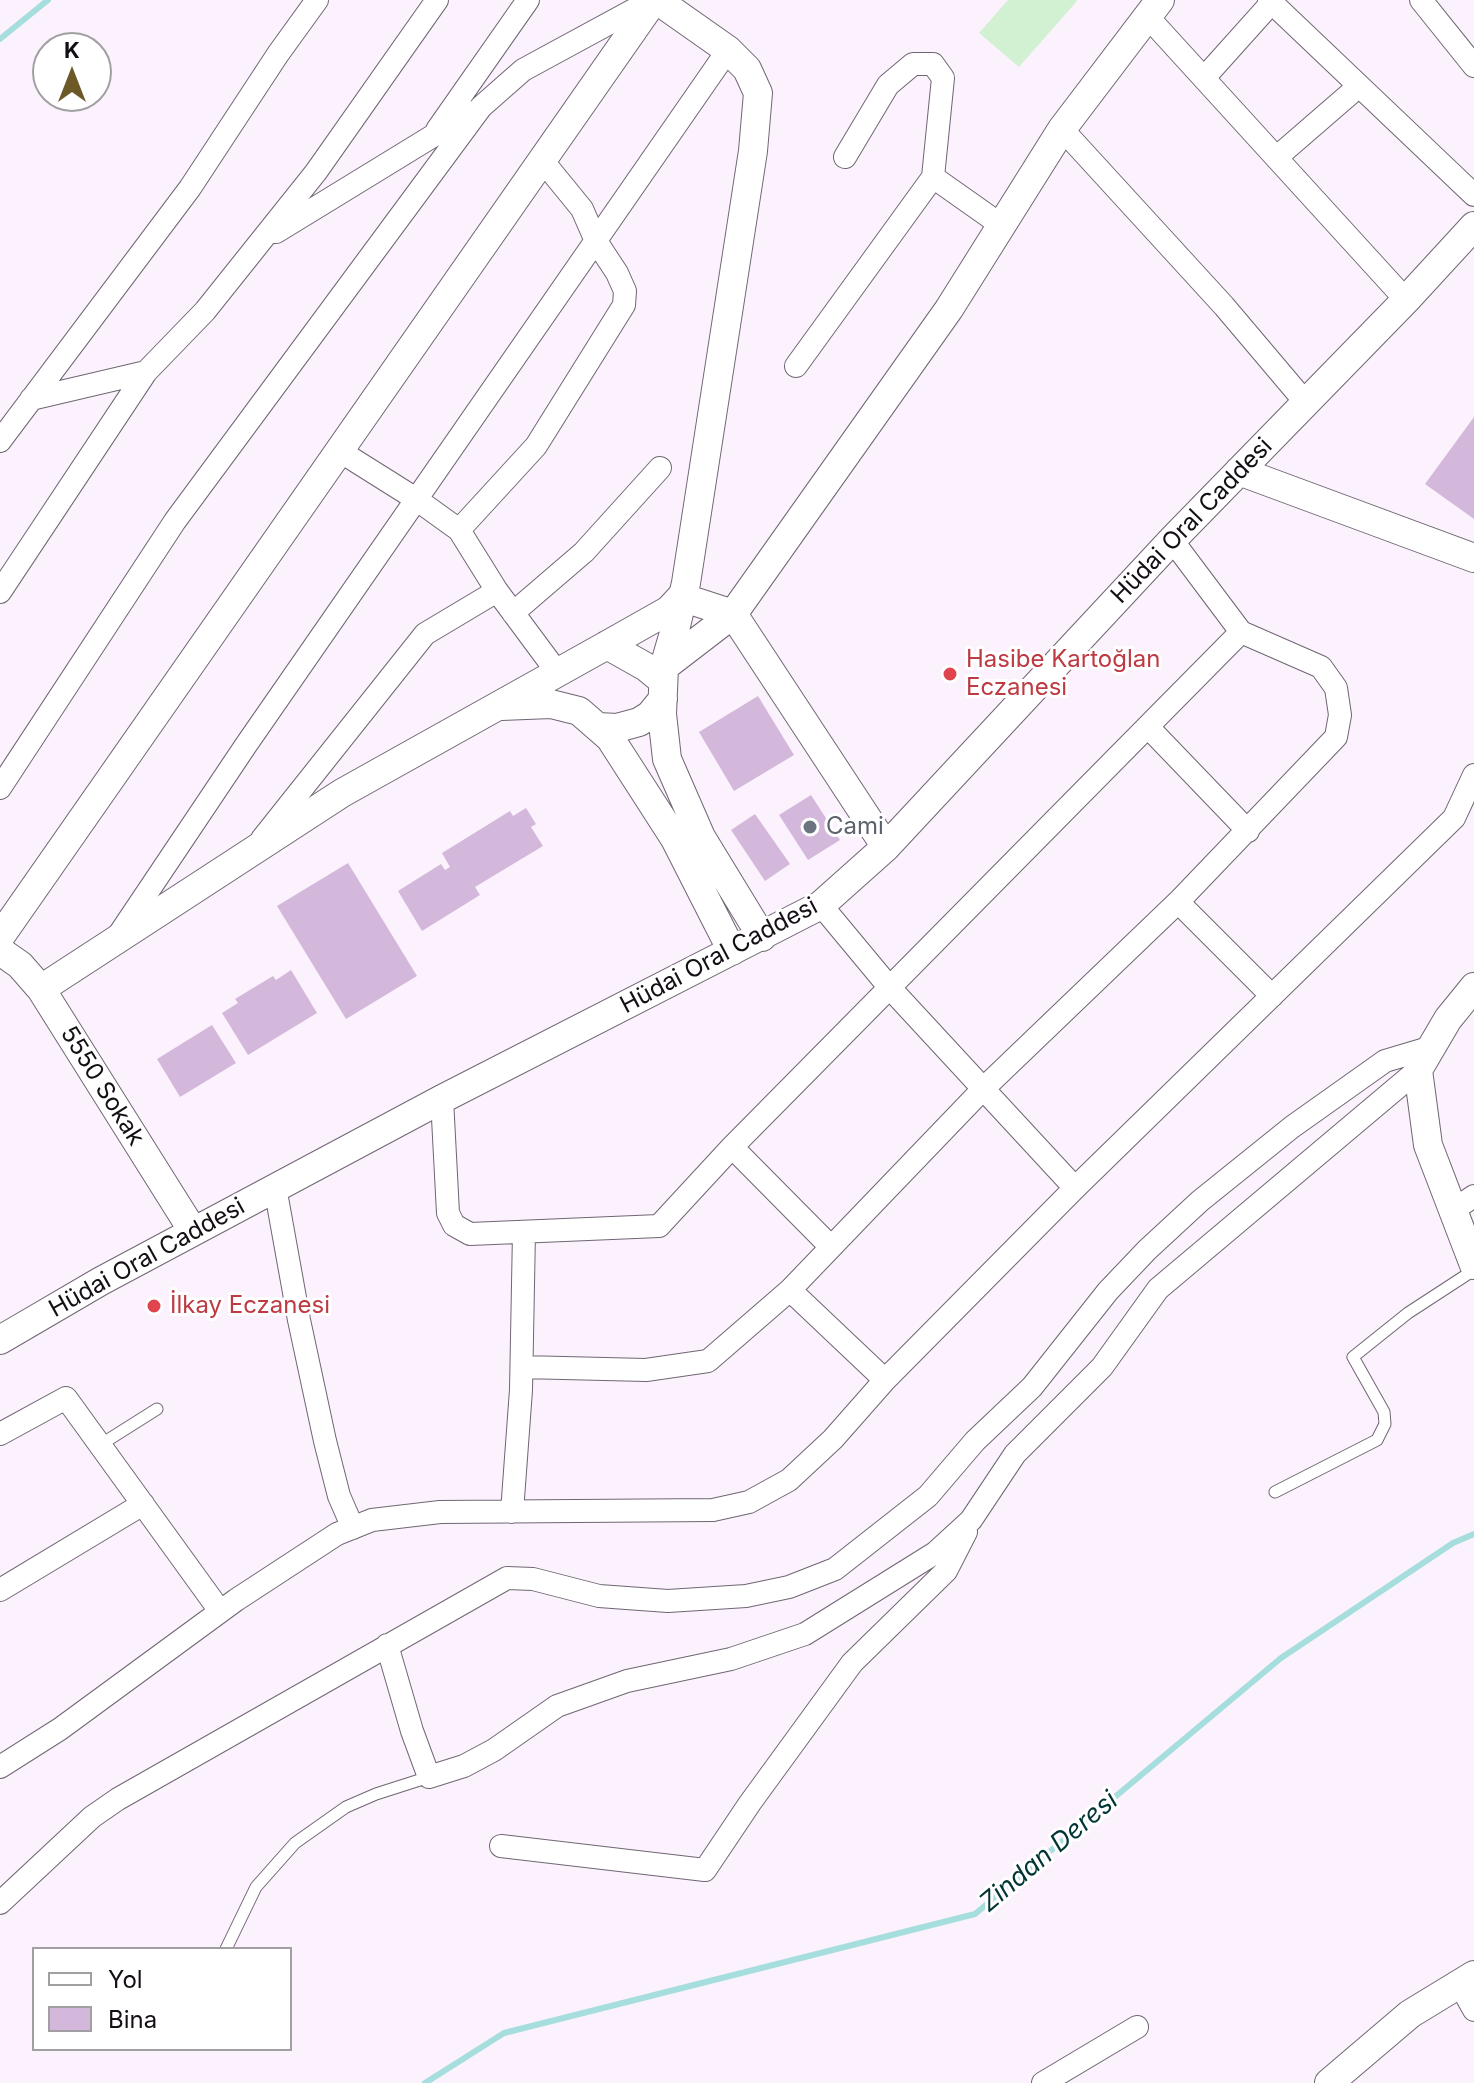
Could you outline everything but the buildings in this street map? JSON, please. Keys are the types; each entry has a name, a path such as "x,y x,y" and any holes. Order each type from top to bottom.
{"street":[{"path":"0,441 190,188 317,0"},
{"path":"0,592 146,372 205,311 316,172 437,0"},
{"path":"432,136 528,0"},
{"path":"261,241 481,107 523,70 654,0"},
{"path":"496,706 551,704 617,728 639,722 650,715 663,683 686,583 753,151 758,93 747,69 728,50 654,0"},
{"path":"0,937 654,0"},
{"path":"1204,78 1272,1 1474,195"},
{"path":"1424,1 1472,60"},
{"path":"663,683 733,614 949,309 1062,129 1153,8 1204,78 1406,300"},
{"path":"113,944 246,745 728,50"},
{"path":"796,366 933,177 943,78 933,64 913,64 888,85 845,157"},
{"path":"1277,157 1359,86"},
{"path":"0,788 175,521 481,107"},
{"path":"1062,129 1224,306 1306,403"},
{"path":"459,530 536,446 624,305 625,291 596,241 582,209 542,160"},
{"path":"933,177 1001,225"},
{"name":"Hüdai Oral Caddesi","path":"1,1336 442,1099 821,905 886,847 1172,540 1474,226"},
{"path":"31,399 146,372"},
{"path":"338,450 459,530 497,591 588,719 610,738 675,839 732,951"},
{"path":"513,613 584,552 660,468"},
{"path":"1239,471 1474,558"},
{"path":"522,1367 646,1370 708,1361 790,1290 983,1089 1178,902 1336,737 1340,715 1336,688 1321,667 1241,632 1172,540"},
{"path":"252,852 425,634 497,591"},
{"path":"681,597 733,614 886,847"},
{"path":"41,989 342,793 669,610 681,597"},
{"path":"442,1099 448,1213 454,1225 470,1234 659,1226 732,1147 1241,632"},
{"path":"607,645 646,667 663,683 667,759 701,837 762,937"},
{"path":"1148,727 1248,831"},
{"path":"0,1767 60,1729 220,1611 337,1534 372,1520 440,1512 713,1510 749,1502 789,1480 833,1439 885,1380 1075,1188 1454,818 1474,775"},
{"path":"1178,902 1272,996"},
{"path":"821,905 890,988 1075,1188"},
{"name":"5550 Sokak","path":"0,951 20,965 41,989 193,1231"},
{"path":"501,1846 705,1870 852,1663 946,1571 971,1520 1015,1454 1102,1367 1158,1289 1425,1058 1448,1019 1474,987"},
{"path":"1425,1058 1428,1145 1463,1203 1474,1267"},
{"path":"0,1903 92,1817 118,1799 507,1578 533,1579 599,1596 668,1601 746,1596 789,1587 835,1569 928,1496 975,1441 1032,1387 1108,1291 1200,1201 1292,1127 1385,1061 1425,1058"},
{"path":"732,1147 831,1247"},
{"path":"275,1187 325,1441 339,1496 353,1528"},
{"path":"512,1512 522,1367 524,1232"},
{"path":"790,1290 885,1380"},
{"path":"0,1434 66,1398 220,1611"},
{"path":"0,1590 143,1504"},
{"path":"387,1645 429,1777 464,1766 494,1750 557,1706 627,1681 731,1659 805,1634 935,1553 971,1520"},
{"path":"1336,2080 1410,2014 1467,1980 1474,2010"},
{"path":"1043,2083 1137,2027"}],"lane":[{"path":"1275,1492 1377,1440 1385,1424 1384,1412 1353,1357 1408,1313 1474,1267"},
{"path":"100,1445 157,1409"},
{"path":"227,1947 256,1887 295,1843 346,1807 429,1777"}],"green space":[{"path":"1008,0 1077,1 1019,67 979,33"}],"waterway":[{"path":"0,39 48,0"},
{"name":"Zindan Deresi","path":"425,2083 504,2033 975,1914 1281,1658 1453,1543 1474,1534"}],"place":[{"name":"Hasibe Kartoğlan Eczanesi","path":"950,674"},
{"name":"Cami","path":"810,827"},
{"name":"İlkay Eczanesi","path":"154,1306"}]}
